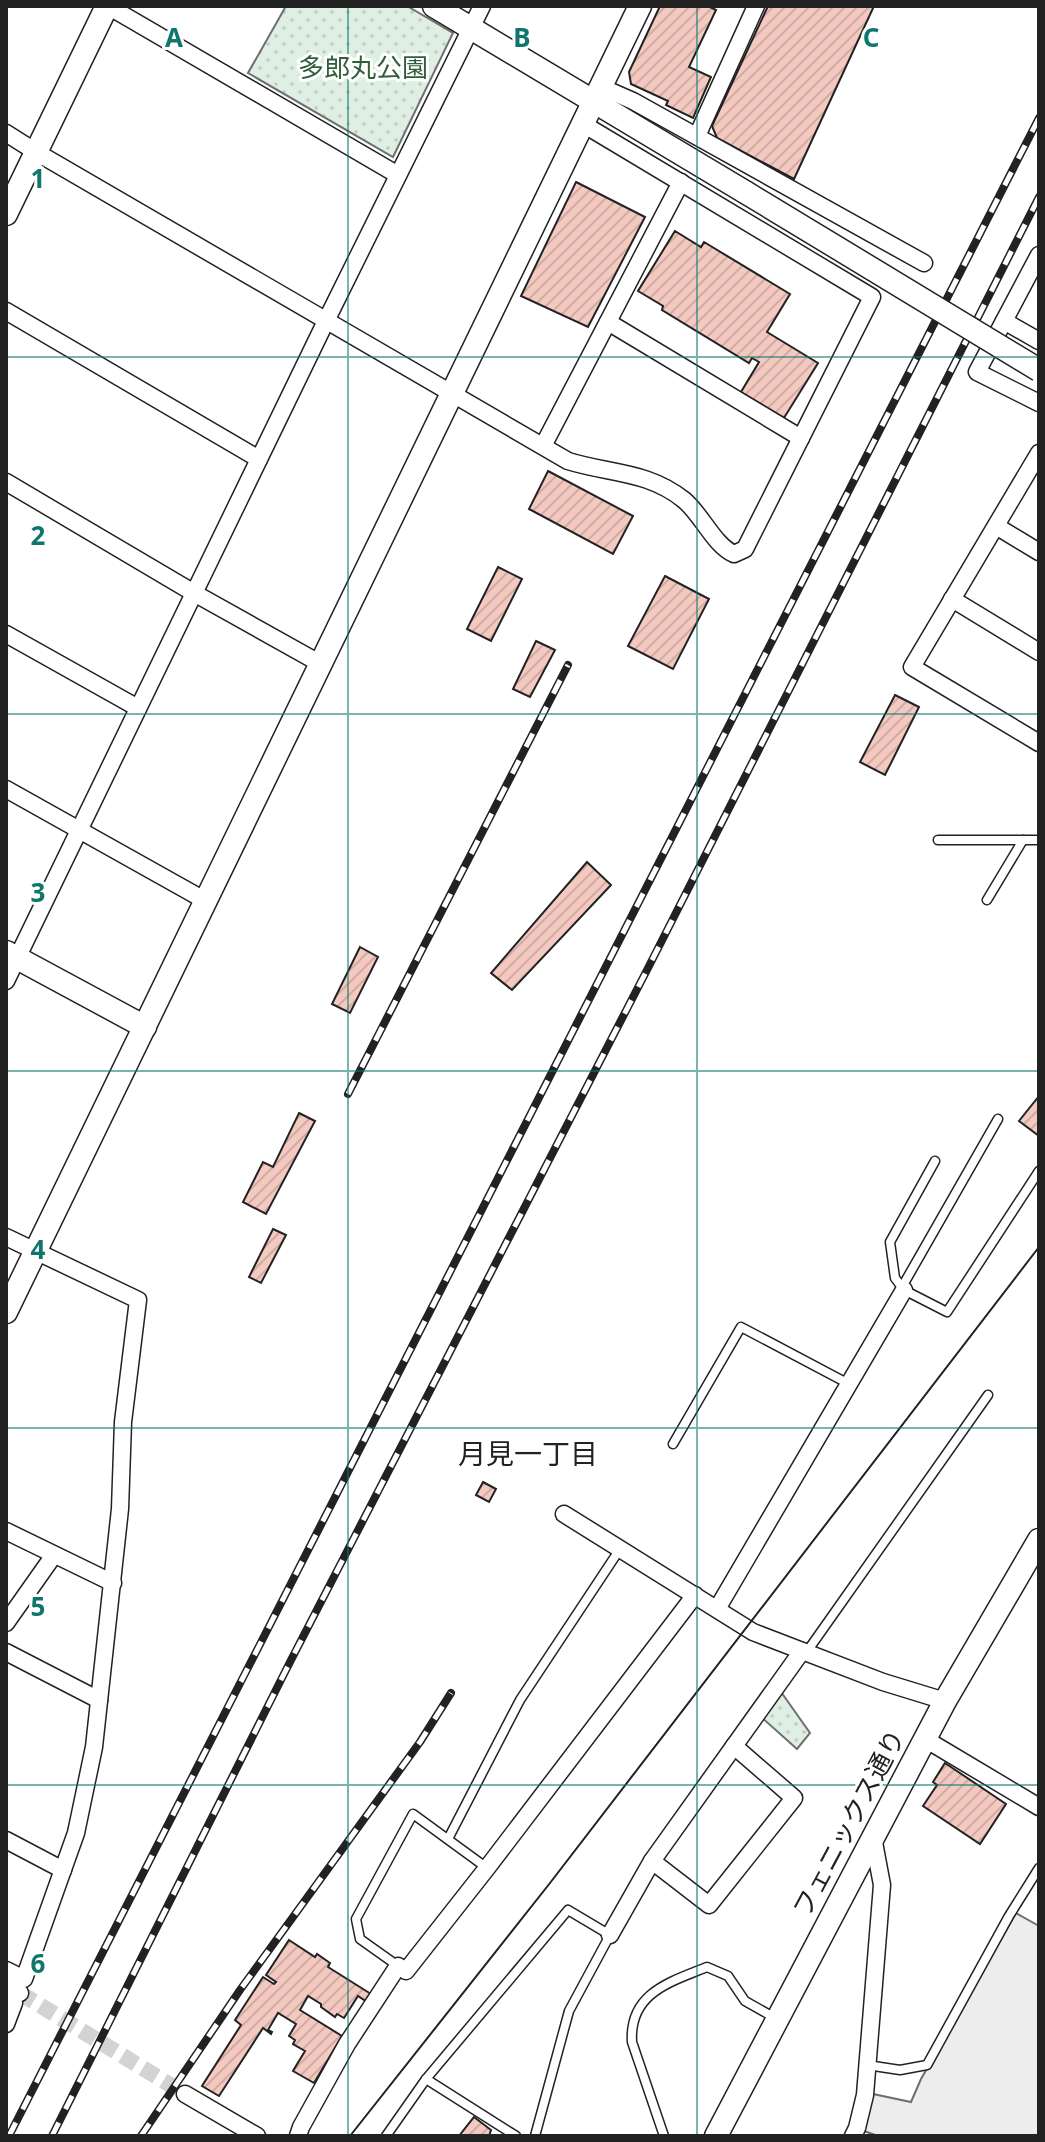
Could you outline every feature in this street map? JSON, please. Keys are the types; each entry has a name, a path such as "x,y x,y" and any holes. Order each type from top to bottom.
{"street":[{"path":"6,214 108,6 398,175"},
{"path":"434,6 471,29 598,94 745,192 1039,370"},
{"path":"6,981 12,955 79,831 482,6"},
{"path":"6,1312 640,6"},
{"path":"697,136 756,6"},
{"path":"598,94 633,101 924,263"},
{"path":"6,133 568,461 642,477 663,486 686,502 723,548 734,554 745,549 872,297 583,124"},
{"path":"543,446 681,182"},
{"path":"1039,255 977,372 1039,403"},
{"path":"6,311 259,459"},
{"path":"1004,321 1039,341"},
{"path":"608,322 801,438"},
{"path":"1039,455 912,667 1039,743"},
{"path":"6,482 321,664"},
{"path":"996,526 1039,552"},
{"path":"952,599 1039,652"},
{"path":"6,634 138,708"},
{"path":"6,789 206,901"},
{"path":"12,955 145,1027"},
{"path":"6,1237 138,1300 123,1422 120,1509 94,1747 76,1833 24,1979 6,1970"},
{"path":"717,1609 903,1289"},
{"path":"564,1514 753,1632 883,1682 945,1701"},
{"path":"6,1531 113,1583"},
{"name":"フェニックス通り","path":"716,2136 945,1701 1039,1540"},
{"path":"6,1623 54,1555"},
{"path":"298,2136 347,2044 398,1966 406,1971 695,1595"},
{"path":"6,1652 99,1700"},
{"path":"610,1935 652,1861 804,1652"},
{"path":"925,1739 1039,1807"},
{"path":"652,1861 709,1905 794,1798 734,1746"},
{"path":"853,2136 865,2095 882,1885 873,1837"},
{"path":"6,1840 63,1870"},
{"path":"6,2024 14,2003 11,1992"},
{"path":"185,2094 257,2136"}],"lane":[{"path":"938,840 1039,840"},
{"path":"987,900 1023,840"},
{"path":"903,1289 998,1119"},
{"path":"935,1161 890,1242 895,1278 903,1289 947,1312 1039,1171"},
{"path":"673,1444 741,1327 849,1384"},
{"path":"804,1652 988,1395"},
{"path":"448,1839 520,1700 620,1549"},
{"path":"398,1966 360,1939 356,1919 413,1814 487,1868"},
{"path":"866,2065 900,2070 927,2065 1039,1868"},
{"path":"386,2136 426,2079 568,1910 610,1935 569,2011 535,2136"},
{"path":"664,2136 632,2042 635,2017 652,1994 658,1988 707,1967 728,1976 745,2001 777,2019"},
{"path":"426,2079 516,2136"}],"green space":[{"name":"多郎丸公園","path":"286,6 407,6 453,33 393,157 248,73"},
{"path":"779,1689 810,1733 797,1749 760,1716"}],"shaded area":[{"path":"1016,1913 1039,1926 1039,2136 878,2136 864,2131 873,2094 911,2102 921,2079"}],"building":[{"path":"660,6 708,6 716,10 689,67 711,77 693,118 666,105 668,101 631,84 629,72"},
{"path":"768,6 874,6 794,179 717,138 712,126"},
{"path":"576,182 645,217 588,327 521,296"},
{"path":"675,231 701,247 704,242 790,294 767,332 818,363 784,418 741,392 759,362 752,358 749,363 662,310 663,306 638,291"},
{"path":"548,471 633,516 613,554 529,509"},
{"path":"498,567 522,579 491,641 467,629"},
{"path":"665,576 709,599 673,669 628,646"},
{"path":"536,641 555,650 530,697 513,689"},
{"path":"895,695 919,707 885,775 860,762"},
{"path":"587,862 611,885 512,990 491,973"},
{"path":"360,947 378,957 350,1013 332,1004"},
{"path":"1039,1096 1039,1136 1019,1121"},
{"path":"299,1113 315,1121 266,1214 243,1202 263,1162 273,1167"},
{"path":"273,1229 286,1235 261,1283 249,1277"},
{"path":"483,1482 496,1489 489,1502 476,1495"},
{"path":"945,1763 1006,1804 980,1844 923,1806 937,1785 933,1782"},
{"path":"289,1940 315,1957 317,1954 330,1963 328,1967 371,1994 367,2002 358,1996 344,2018 337,2014 335,2017 308,1996 300,2010 342,2036 314,2083 293,2071 305,2051 293,2044 295,2040 289,2036 296,2024 278,2013 268,2030 271,2034 263,2028 219,2096 202,2086 241,2025 235,2020 263,1977 274,1984 276,1982 266,1975"},
{"path":"474,2117 491,2130 489,2136 459,2136"}],"tunnel":[{"path":"20,1993 185,2094"}],"tram line":[{"path":"350,2136 550,1883 1039,1247"}],"railway":[{"path":"9,2136 1039,118"},
{"path":"52,2136 290,1662 647,970 1039,197"},
{"path":"348,1094 568,665"},
{"path":"141,2136 240,1990 420,1742 451,1693"}],"district":[{"name":"月見一丁目","path":"528,1454"}]}
